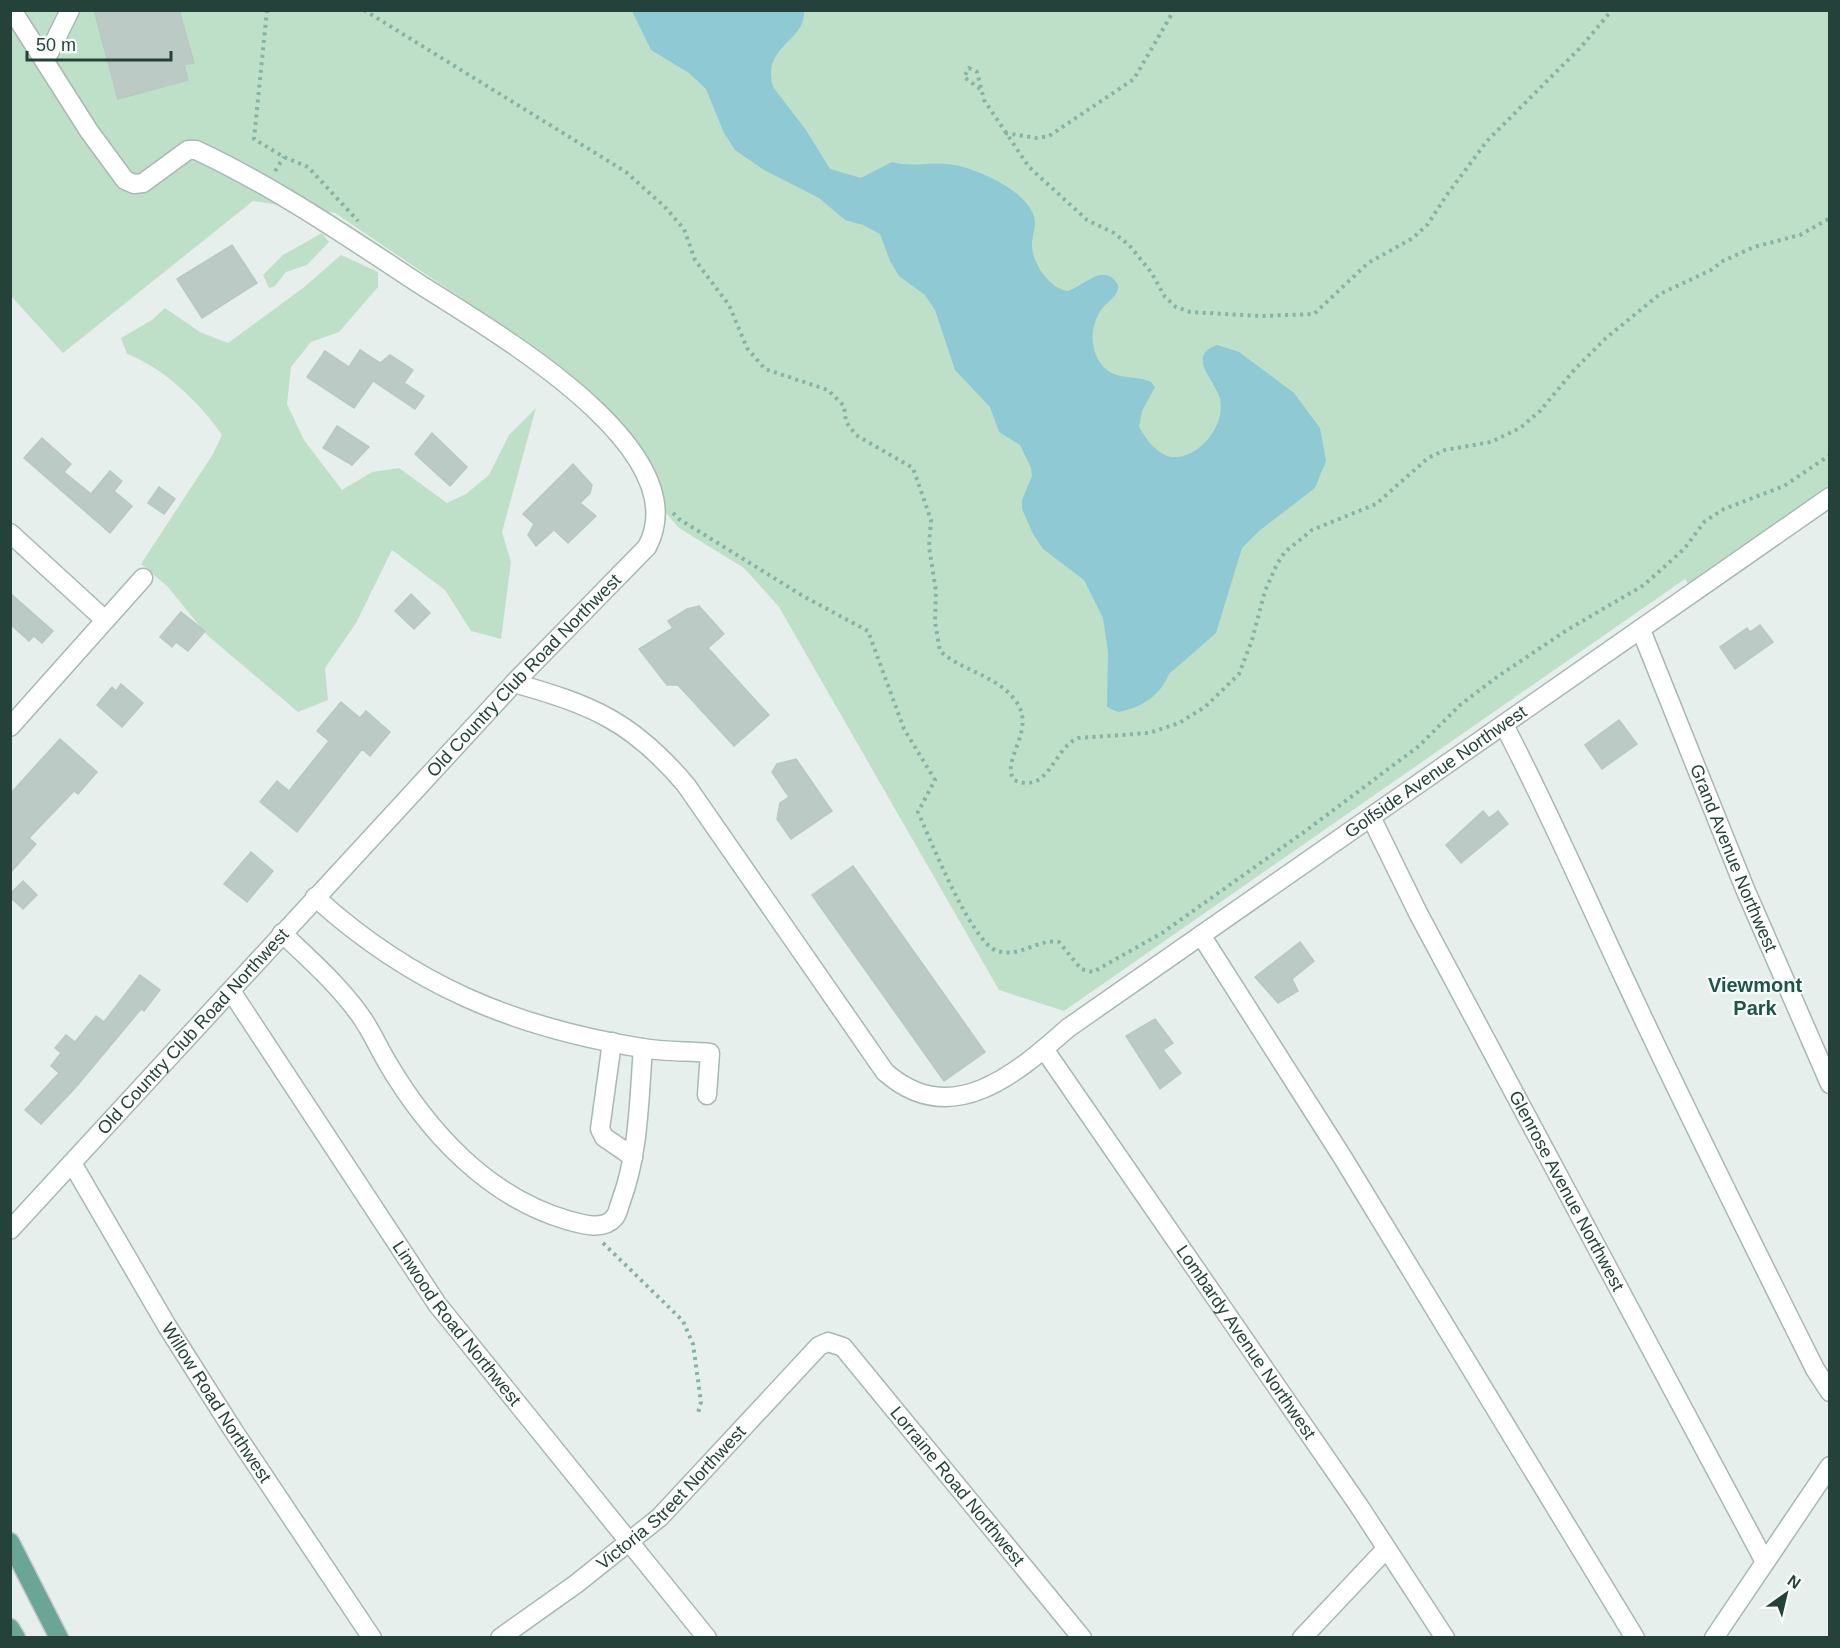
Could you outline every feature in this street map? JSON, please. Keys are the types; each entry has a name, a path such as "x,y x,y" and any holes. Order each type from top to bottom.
{"main road":[{"path":"10,1542 59,1638"},
{"path":"10,1628 16,1638"}],"street":[{"path":"12,10 45,61"},
{"path":"45,61 70,10"},
{"name":"Old Country Club Road Northwest","path":"10,1230 514,683 647,547 657,520 656,504 641,466 606,420 565,382 308,210 249,175 196,150 188,150 143,183 134,184 125,180 89,131 45,61"},
{"name":"Golfside Avenue Northwest","path":"514,683 574,700 605,714 643,741 666,761 686,785 885,1072 900,1084 917,1093 936,1098 955,1098 1008,1077 1068,1029 1201,935 1830,497"},
{"path":"10,533 105,620"},
{"path":"10,727 143,578"},
{"name":"Grand Avenue Northwest","path":"1641,630 1745,889 1830,1084"},
{"path":"1504,724 1540,794 1627,985 1742,1223 1815,1369 1830,1392"},
{"name":"Glenrose Avenue Northwest","path":"1371,817 1418,913 1765,1562"},
{"path":"315,897 380,949 462,998 531,1023 612,1042 643,1048 710,1053 707,1095"},
{"path":"282,933 331,980 360,1014 388,1063 419,1110 463,1159 488,1181 516,1200 546,1214 585,1226 605,1224 615,1217 633,1157 643,1048"},
{"path":"1201,935 1343,1158 1635,1638"},
{"name":"Linwood Road Northwest","path":"231,991 437,1305 707,1638"},
{"path":"612,1042 600,1129 604,1137 633,1157"},
{"name":"Lombardy Avenue Northwest","path":"1044,1049 1445,1638"},
{"name":"Willow Road Northwest","path":"72,1163 197,1373 372,1638"},
{"name":"Victoria Street Northwest","path":"500,1638 630,1544 660,1517 819,1346 828,1342"},
{"name":"Lorraine Road Northwest","path":"828,1342 843,1347 1082,1638"},
{"path":"1714,1638 1830,1466"},
{"path":"1302,1638 1386,1549"}],"path":[{"path":"267,10 255,139 308,167 366,227"},
{"path":"364,10 626,172 679,223 695,260 729,305 747,348 757,362 777,375 828,390 844,406 846,423 856,435 913,468 931,520 929,547 936,591 935,622 940,651 999,685 1015,699 1024,722 1011,769 1012,776 1026,784 1038,782 1046,776 1070,741 1078,738 1149,733 1179,723 1205,707 1239,674 1252,640 1265,591 1277,564 1285,552 1312,530 1376,504 1428,458 1446,450 1491,442 1521,428 1540,411 1575,369 1606,338 1660,294 1754,247 1800,235 1830,218"},
{"path":"1005,133 1037,138 1049,136 1134,79 1174,10"},
{"path":"980,88 964,77 969,68 977,72 980,88 1005,133 1029,167 1081,215 1114,233 1130,245 1165,297 1176,307 1190,312 1261,316 1314,314 1368,262 1413,238 1428,224 1487,141 1581,47 1612,10"},
{"path":"669,508 679,519 695,530 803,596 868,631 908,737 934,780 918,812 970,921 990,946 997,951 1010,953 1037,947 1047,941 1059,942 1081,969 1093,972 1162,933 1304,832 1419,746 1460,705 1497,677 1567,630 1644,585 1684,549 1706,521 1724,509 1784,486 1830,455"},
{"path":"585,1226 686,1327 693,1344 701,1402 698,1413"}],"green space":[{"path":"10,11 1829,11 1829,486 1689,585 1685,579 1064,1011 999,990 779,607 744,568 679,528 665,512 657,482 636,447 600,400 542,353 335,213 253,201 63,353 11,296"},
{"path":"322,233 329,242 307,265 286,272 275,286 269,288 263,275 283,255"},
{"path":"341,255 378,272 378,287 339,332 311,342 291,367 287,404 304,440 342,490 372,472 399,468 447,503 466,494 489,475 509,435 536,408 502,532 511,562 501,639 471,631 445,590 392,550 356,623 325,668 328,700 298,712 207,635 168,587 141,564 213,454 222,435 192,399 168,377 127,354 121,338 152,320 165,308 200,332 228,343 303,288"}],"water":[{"path":"632,11 804,11 803,21 798,30 773,62 771,73 773,87 806,130 830,169 861,178 892,162 956,165 990,177 1012,190 1027,204 1034,216 1033,255 1049,281 1068,291 1094,277 1107,275 1113,278 1118,285 1115,296 1103,307 1094,325 1094,349 1101,364 1107,370 1123,376 1146,380 1155,387 1142,411 1139,427 1157,450 1167,456 1182,456 1192,452 1208,439 1215,429 1221,409 1220,399 1205,369 1203,356 1217,345 1239,352 1294,393 1320,428 1326,461 1315,488 1259,531 1242,548 1216,633 1169,674 1160,689 1149,700 1118,712 1107,707 1108,652 1103,618 1084,580 1043,549 1033,534 1022,509 1022,500 1032,476 1031,468 1020,445 999,432 990,407 955,370 935,310 925,295 899,276 890,261 880,234 863,225 845,220 819,198 764,170 735,150 724,133 706,89 689,73 651,50"}],"building":[{"path":"94,10 179,10 194,63 184,65 188,80 118,99"},
{"path":"232,245 257,283 202,318 177,279"},
{"path":"360,350 380,363 390,355 413,370 404,383 424,396 415,409 373,381 354,408 307,377 325,351 349,367"},
{"path":"337,426 369,447 352,465 323,448"},
{"path":"432,433 467,467 450,486 415,454"},
{"path":"42,438 71,464 64,472 91,494 110,471 122,481 114,491 132,506 110,533 24,458"},
{"path":"573,464 592,485 590,493 580,503 596,516 568,543 554,530 536,546 528,535 534,524 523,514"},
{"path":"159,487 175,499 164,514 148,503"},
{"path":"10,593 53,631 42,643 34,636 29,641 10,624"},
{"path":"411,594 430,613 414,629 395,611"},
{"path":"699,606 724,634 708,648 769,715 734,746 678,685 667,685 639,649 673,628 668,621 687,609"},
{"path":"181,612 205,631 188,651 176,642 172,647 160,637"},
{"path":"1760,625 1773,642 1735,669 1720,647 1747,628 1750,632"},
{"path":"121,684 143,703 122,727 97,705 112,687 116,691"},
{"path":"341,702 360,718 366,711 390,732 370,756 362,749 297,832 260,802 277,781 289,791 329,741 317,731"},
{"path":"1619,720 1637,744 1602,769 1585,745"},
{"path":"60,739 97,772 78,794 74,791 29,838 36,844 10,873 10,794"},
{"path":"796,759 832,811 791,839 777,819 780,803 789,797 772,772 777,764"},
{"path":"1483,811 1489,818 1498,811 1508,824 1461,863 1446,845"},
{"path":"251,852 273,871 247,902 224,884"},
{"path":"853,866 985,1052 944,1081 812,895"},
{"path":"23,881 37,895 23,909 10,897 10,894"},
{"path":"1300,942 1314,961 1292,979 1298,991 1278,1003 1255,977"},
{"path":"140,975 160,990 144,1011 141,1009 76,1087 41,1124 25,1110 59,1073 51,1066 61,1053 55,1048 66,1035 75,1042 96,1016 104,1022"},
{"path":"1155,1019 1173,1043 1163,1050 1181,1073 1160,1089 1126,1036"}],"district":[{"name":"Viewmont Park","path":"1755,996"}]}
